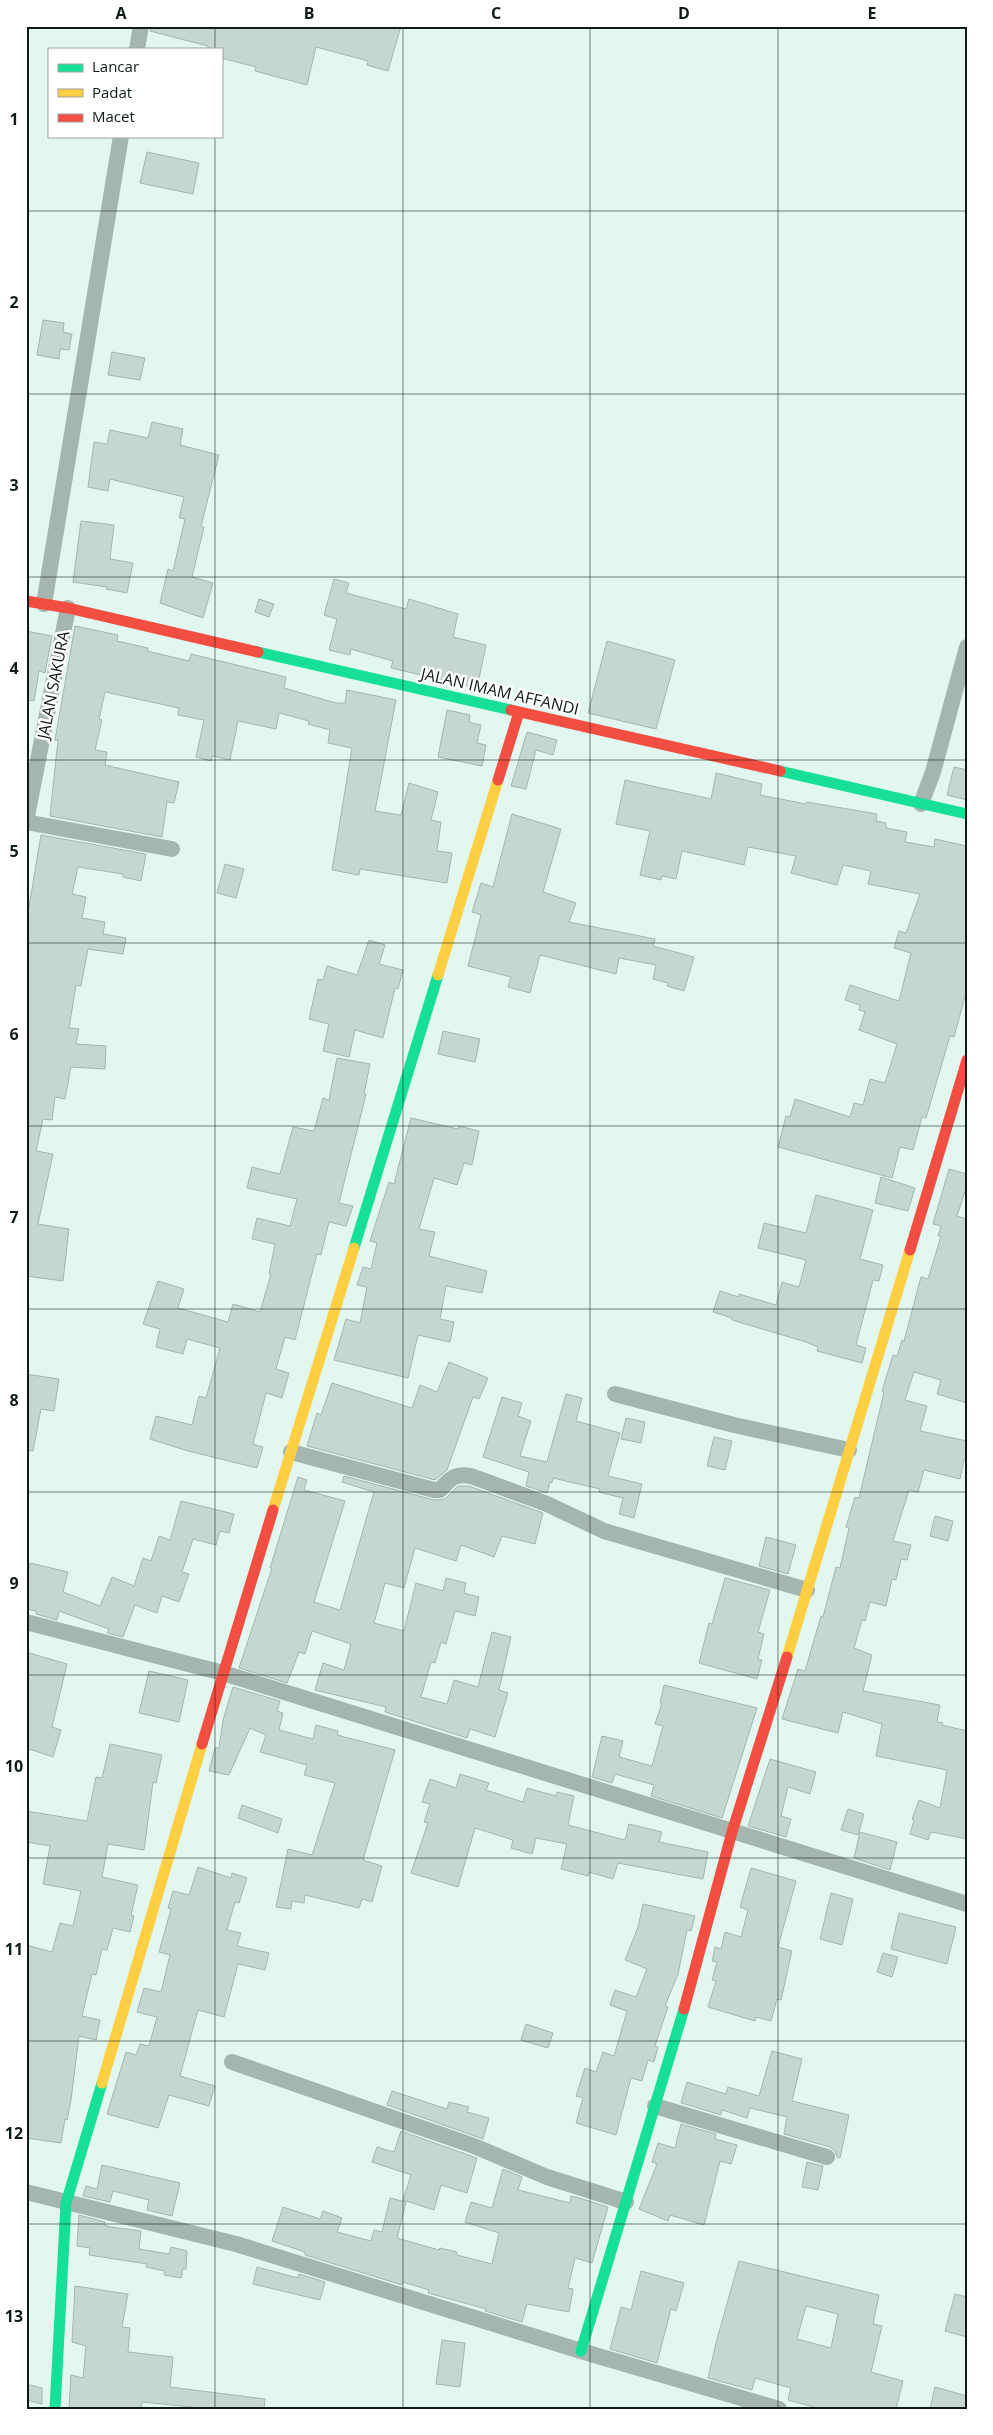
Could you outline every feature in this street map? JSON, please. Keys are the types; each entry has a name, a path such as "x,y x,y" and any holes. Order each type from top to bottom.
{"street":[{"path":"137,48 141,26"},
{"path":"44,604 121,138"},
{"name":"JALAN IMAM AFFANDI","path":"26,601 68,608 967,814"},
{"name":"JALAN SAKURA","path":"26,821 68,608"},
{"path":"921,804 933,772 965,664 967,647"},
{"path":"55,2409 66,2203 223,1673 518,712"},
{"path":"26,821 172,848"},
{"path":"581,2351 694,1978 732,1832 757,1758 967,1060"},
{"path":"615,1394 849,1450"},
{"path":"291,1452 434,1490 440,1490 452,1477 461,1474 471,1476 547,1504 604,1531 807,1590"},
{"path":"26,1622 223,1673 967,1904"},
{"path":"232,2062 474,2146 547,2177 626,2202"},
{"path":"655,2106 827,2157"},
{"path":"26,2192 236,2244 581,2351 780,2409"}],"building":[{"path":"151,26 401,26 388,71 367,65 368,61 316,47 307,85 255,71 256,67 222,58 222,48 208,48 208,46 150,31"},
{"path":"147,152 199,163 193,194 140,183"},
{"path":"43,320 64,323 63,332 72,334 69,350 60,349 59,359 37,355"},
{"path":"112,352 145,358 140,380 108,375"},
{"path":"152,422 183,429 180,445 219,455 201,526 204,527 192,577 213,583 203,618 160,603 168,569 173,571 185,519 179,518 184,497 110,479 108,491 88,487 94,442 107,444 110,430 148,438"},
{"path":"81,521 114,525 110,559 133,563 127,593 106,589 107,587 73,582"},
{"path":"334,579 349,583 346,593 406,609 409,599 458,614 453,637 486,645 477,688 391,668 393,661 351,649 350,655 329,650 337,619 324,615"},
{"path":"259,599 274,604 269,617 255,612"},
{"path":"75,626 118,635 117,641 148,648 147,651 189,661 191,654 286,677 284,688 336,703 345,703 347,690 396,700 375,811 401,815 409,783 438,792 431,820 441,822 437,851 452,853 447,883 360,869 359,875 332,870 352,748 328,743 330,730 308,724 309,721 279,713 276,729 238,721 230,760 212,756 211,761 196,757 204,720 178,715 179,708 105,692 99,719 102,720 95,750 107,752 105,765 179,782 174,803 167,802 162,837 50,816 58,740 55,740"},
{"path":"26,631 52,636 45,673 39,671 34,701 26,700"},
{"path":"607,641 675,660 656,729 588,713"},
{"path":"447,710 470,715 469,722 481,725 477,743 486,745 482,766 438,757"},
{"path":"527,732 557,740 553,755 536,750 526,789 511,786"},
{"path":"954,767 967,770 967,800 947,795"},
{"path":"716,773 762,784 760,795 806,804 807,802 877,814 876,821 886,823 886,828 907,832 905,842 934,847 935,839 967,846 967,989 954,1037 950,1036 926,1118 922,1117 913,1150 900,1147 892,1178 778,1147 786,1116 790,1117 795,1099 850,1117 854,1103 863,1105 870,1079 885,1083 897,1044 859,1030 865,1012 859,1010 860,1005 845,1000 850,985 899,1001 911,953 894,948 899,931 906,933 920,894 868,884 871,871 843,865 837,885 791,873 796,856 748,847 744,865 682,851 676,879 662,876 661,880 640,875 650,831 616,824 625,780 711,799"},
{"path":"512,814 561,829 543,892 576,903 569,922 655,939 653,946 694,957 684,991 667,986 668,983 653,979 656,965 619,958 616,974 540,955 530,993 508,987 511,977 468,966 481,915 472,912 481,883 493,887"},
{"path":"41,835 146,854 141,881 123,877 123,874 78,867 72,894 86,897 82,918 105,922 103,934 126,938 123,954 88,949 81,986 76,985 69,1028 79,1029 76,1044 106,1046 105,1069 71,1067 65,1099 55,1097 52,1120 43,1119 36,1151 53,1154 38,1224 69,1229 63,1281 26,1276 26,906 29,907"},
{"path":"225,864 244,869 236,898 217,893"},
{"path":"369,940 385,945 379,964 403,970 398,989 395,988 383,1038 355,1030 349,1057 323,1051 329,1024 309,1019 318,979 323,980 327,966 357,975"},
{"path":"443,1031 480,1039 475,1062 438,1054"},
{"path":"337,1058 370,1064 364,1094 366,1094 339,1203 353,1206 346,1226 329,1222 321,1255 317,1254 295,1340 285,1337 276,1369 289,1373 282,1398 266,1393 253,1444 263,1447 257,1468 188,1451 150,1439 156,1416 192,1425 199,1396 206,1398 220,1348 187,1339 183,1354 156,1347 160,1329 143,1324 158,1281 184,1289 178,1308 228,1322 233,1304 260,1312 271,1274 269,1274 275,1244 252,1239 257,1218 290,1226 297,1199 247,1188 252,1167 280,1174 293,1127 314,1131 323,1098 329,1100"},
{"path":"411,1118 458,1129 459,1126 479,1131 472,1165 464,1163 457,1185 434,1178 419,1229 435,1232 429,1256 487,1271 482,1293 446,1286 440,1319 454,1322 450,1342 418,1335 408,1378 334,1360 346,1319 360,1323 367,1287 357,1285 363,1267 371,1269 377,1243 370,1241 389,1182 394,1184"},
{"path":"949,1169 967,1174 967,1185 957,1216 967,1219 967,1403 937,1394 941,1380 914,1372 905,1400 927,1406 920,1431 967,1441 967,1461 964,1460 960,1479 924,1470 918,1492 909,1490 893,1541 911,1545 907,1560 901,1559 896,1580 892,1579 886,1606 870,1602 865,1621 862,1620 854,1648 872,1655 863,1691 940,1705 937,1722 967,1731 967,1839 931,1832 928,1840 910,1834 914,1820 912,1819 919,1800 940,1808 947,1770 876,1756 882,1724 843,1712 838,1733 782,1719 798,1669 805,1671 821,1616 823,1617 836,1567 840,1568 849,1528 846,1527 855,1497 859,1498 884,1392 882,1391 893,1355 897,1356 902,1340 904,1341 921,1277 928,1279 941,1236 938,1236 941,1226 933,1224"},
{"path":"881,1177 915,1188 908,1211 875,1203"},
{"path":"816,1195 873,1210 860,1259 883,1265 879,1281 873,1280 856,1345 866,1348 862,1363 817,1351 818,1347 806,1342 732,1320 732,1318 713,1312 720,1291 739,1297 739,1294 776,1305 782,1282 799,1287 806,1260 758,1248 764,1223 806,1233"},
{"path":"449,1362 488,1378 479,1399 473,1397 447,1470 435,1480 307,1446 317,1413 321,1415 332,1383 412,1408 420,1385 437,1392"},
{"path":"26,1374 59,1379 54,1411 41,1409 33,1451 26,1450"},
{"path":"566,1394 582,1398 576,1421 620,1433 608,1476 642,1484 634,1518 619,1514 623,1498 599,1492 600,1489 553,1478 547,1493 526,1486 529,1472 483,1457 502,1397 522,1403 518,1416 531,1421 520,1456 547,1462"},
{"path":"626,1418 645,1422 641,1443 621,1439"},
{"path":"714,1437 732,1441 725,1470 707,1466"},
{"path":"344,1476 434,1500 445,1499 458,1486 469,1486 543,1513 535,1544 502,1536 494,1557 461,1545 456,1561 415,1548 404,1588 385,1583 374,1623 404,1631 416,1583 443,1591 446,1578 466,1583 464,1593 479,1597 475,1616 455,1611 446,1644 441,1642 435,1663 431,1662 421,1697 447,1704 454,1680 478,1687 492,1632 511,1637 499,1690 508,1693 495,1737 470,1729 467,1738 385,1712 386,1707 315,1690 323,1663 344,1670 351,1644 312,1631 305,1654 299,1652 287,1683 239,1668 272,1568 270,1568 298,1477 307,1480 304,1490 345,1501 314,1602 340,1610 374,1492 342,1482"},
{"path":"181,1501 234,1514 229,1533 220,1531 216,1545 193,1539 182,1572 189,1574 179,1602 162,1596 157,1613 135,1605 123,1637 107,1633 109,1629 59,1611 57,1620 26,1609 26,1577 30,1563 68,1572 63,1592 100,1606 112,1577 134,1586 143,1558 151,1561 159,1536 170,1540"},
{"path":"935,1516 953,1521 948,1541 930,1536"},
{"path":"766,1537 796,1545 788,1574 759,1566"},
{"path":"725,1578 770,1590 758,1632 764,1634 758,1659 762,1660 757,1679 699,1663 709,1623 712,1624"},
{"path":"26,1652 67,1664 52,1727 61,1730 53,1757 26,1748"},
{"path":"149,1671 188,1680 179,1722 139,1713"},
{"path":"664,1685 757,1708 722,1818 651,1796 654,1785 615,1774 612,1783 592,1777 602,1736 623,1741 619,1757 652,1766 663,1726 655,1724 662,1703 660,1703"},
{"path":"233,1687 280,1701 277,1711 283,1713 279,1730 313,1739 316,1725 338,1731 337,1735 395,1750 363,1860 382,1866 372,1902 362,1899 359,1908 305,1895 304,1903 292,1901 291,1909 276,1907 288,1849 312,1855 335,1783 304,1775 307,1765 260,1752 266,1735 250,1728 229,1775 209,1771 215,1748 219,1748 223,1720"},
{"path":"110,1744 162,1755 156,1783 153,1782 144,1850 108,1844 102,1877 138,1885 131,1915 134,1916 130,1932 113,1928 107,1950 102,1949 96,1975 92,1974 82,2016 100,2020 96,2040 79,2036 71,2100 67,2120 65,2119 61,2143 26,2138 26,1945 52,1952 60,1923 73,1926 81,1891 43,1884 50,1846 26,1842 26,1811 87,1821 96,1777 102,1778"},
{"path":"770,1759 816,1772 810,1794 788,1787 781,1816 791,1819 786,1837 748,1826"},
{"path":"460,1774 489,1783 486,1790 523,1802 527,1788 556,1796 557,1792 574,1796 568,1825 625,1840 629,1824 662,1832 659,1842 708,1852 703,1879 618,1863 613,1879 589,1872 588,1876 561,1869 567,1844 536,1838 532,1854 511,1848 513,1840 475,1828 458,1887 411,1873 428,1823 424,1822 430,1804 422,1802 430,1779 456,1788"},
{"path":"242,1805 282,1819 278,1833 238,1818"},
{"path":"848,1809 864,1814 858,1835 841,1830"},
{"path":"860,1832 897,1842 890,1870 854,1858"},
{"path":"198,1867 231,1878 232,1873 247,1878 239,1903 235,1902 227,1930 241,1933 237,1946 269,1953 265,1970 238,1964 224,2017 198,2010 180,2076 215,2086 209,2106 169,2095 158,2128 107,2114 126,2052 136,2055 140,2044 149,2046 157,2017 137,2012 144,1988 161,1992 170,1955 159,1952 171,1909 168,1908 173,1891 189,1895"},
{"path":"751,1868 796,1881 778,1947 792,1951 781,2000 777,1999 771,2021 756,2017 755,2021 708,2007 716,1981 712,1980 717,1962 712,1961 715,1947 721,1949 725,1932 741,1937 748,1910 740,1907"},
{"path":"831,1893 853,1899 842,1945 820,1939"},
{"path":"643,1904 695,1916 691,1931 687,1930 678,1974 665,2006 668,2007 655,2046 658,2047 654,2062 648,2060 642,2081 631,2078 616,2135 576,2123 583,2098 576,2096 585,2068 596,2072 603,2052 614,2056 627,2011 610,2005 615,1990 636,1997 647,1969 625,1960 638,1927"},
{"path":"899,1913 956,1927 947,1964 891,1949"},
{"path":"883,1953 898,1957 892,1977 877,1972"},
{"path":"526,2024 553,2033 548,2048 521,2040"},
{"path":"772,2051 802,2059 792,2101 849,2115 840,2158 837,2157 835,2151 830,2147 784,2134 787,2117 750,2108 747,2118 722,2110 721,2115 681,2103 687,2082 726,2094 728,2087 759,2096"},
{"path":"392,2091 447,2109 449,2102 469,2107 467,2112 489,2118 483,2139 387,2105"},
{"path":"681,2124 716,2134 715,2139 737,2145 731,2164 720,2161 704,2225 670,2215 668,2221 639,2209 657,2164 652,2162 658,2143 675,2148"},
{"path":"401,2131 477,2158 467,2193 441,2185 434,2210 403,2200 411,2175 372,2162 377,2147 394,2152"},
{"path":"807,2162 823,2166 818,2190 802,2187"},
{"path":"102,2165 180,2183 172,2216 147,2210 149,2200 113,2191 110,2202 83,2196 86,2186 97,2189"},
{"path":"503,2169 522,2177 518,2190 570,2203 571,2196 608,2207 592,2263 575,2258 568,2288 573,2289 569,2312 527,2304 522,2322 485,2311 486,2309 428,2293 429,2290 403,2282 402,2285 305,2255 305,2252 272,2241 283,2207 320,2219 323,2211 342,2218 337,2232 371,2241 374,2230 382,2232 390,2198 406,2202 397,2238 439,2250 440,2248 457,2252 457,2255 492,2264 499,2233 465,2222 471,2202 492,2208"},
{"path":"79,2215 105,2222 104,2225 111,2227 141,2231 139,2249 169,2254 171,2247 187,2251 186,2269 183,2269 181,2278 164,2275 165,2271 146,2267 147,2264 89,2255 90,2248 77,2246"},
{"path":"739,2261 879,2295 873,2324 882,2326 871,2372 903,2381 896,2409 821,2409 788,2400 791,2388 755,2378 752,2390 708,2378","holes":["806,2306 838,2314 831,2348 797,2339"]},
{"path":"257,2267 298,2278 299,2274 325,2282 320,2300 253,2284"},
{"path":"641,2271 684,2283 676,2311 671,2309 657,2363 610,2349 621,2307 631,2310"},
{"path":"75,2286 128,2294 122,2327 130,2328 128,2352 173,2357 170,2387 265,2399 264,2409 192,2409 192,2407 142,2402 141,2409 69,2409 71,2375 83,2378 86,2346 72,2342"},
{"path":"955,2294 967,2297 967,2337 945,2331"},
{"path":"442,2340 465,2343 460,2387 436,2384"},
{"path":"26,2384 42,2388 42,2404 26,2400"},
{"path":"935,2387 967,2396 967,2409 930,2409"}],"traffic: fast":[{"path":"258,652 511,710"},
{"path":"780,771 967,814"},
{"path":"354,1248 438,975"},
{"path":"581,2351 684,2009"},
{"path":"55,2409 66,2203 102,2083"}],"traffic: slow":[{"path":"438,975 498,780"},
{"path":"273,1510 354,1248"},
{"path":"787,1657 910,1250"},
{"path":"102,2083 202,1744"}],"traffic: jam":[{"path":"26,601 68,608 258,652"},
{"path":"511,710 780,771"},
{"path":"498,780 519,712"},
{"path":"910,1250 967,1060"},
{"path":"202,1744 273,1510"},
{"path":"684,2009 732,1832 787,1657"}]}
